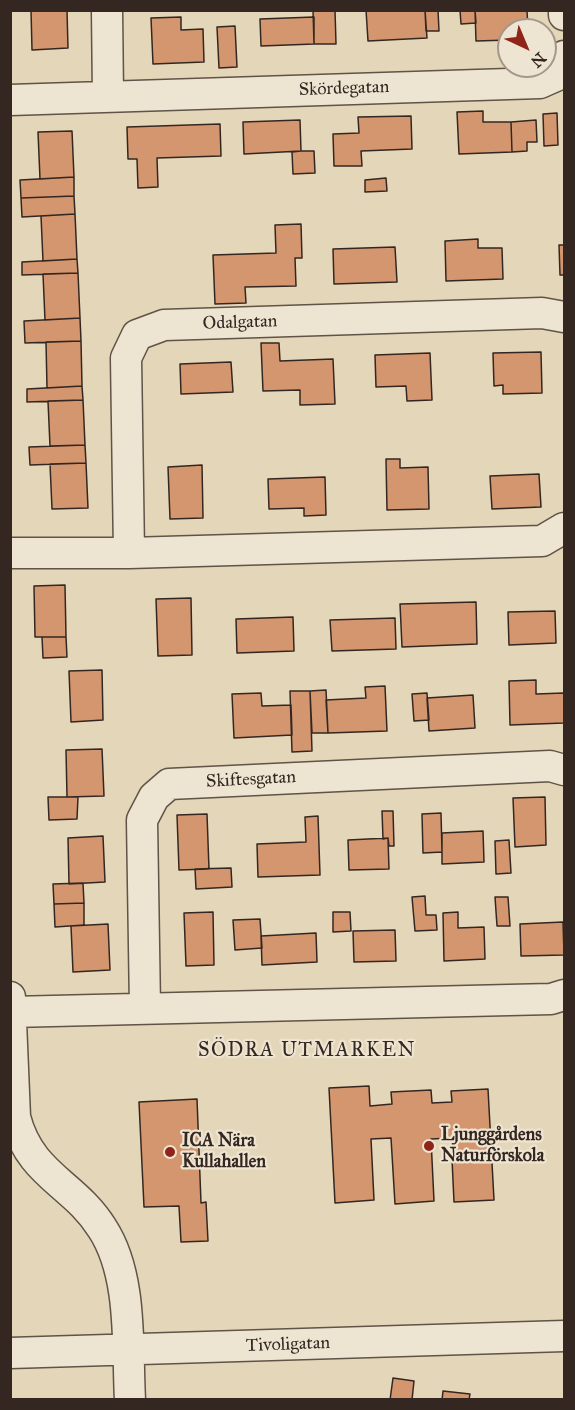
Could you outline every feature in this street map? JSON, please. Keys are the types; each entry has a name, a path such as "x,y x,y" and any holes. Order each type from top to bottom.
{"street":[{"path":"107,10 108,96"},
{"name":"Skördegatan","path":"10,100 540,82 558,75 564,56"},
{"name":"Odalgatan","path":"129,553 126,358 137,335 164,325 542,313 564,317"},
{"path":"10,553 129,553 542,541 564,528"},
{"name":"Skiftesgatan","path":"145,1008 142,820 154,797 169,784 550,766 564,770"},
{"path":"11,1012 552,999 564,995"},
{"path":"10,997 15,1117 19,1133 37,1163 84,1206 102,1228 113,1249 124,1290 130,1400"},
{"name":"Tivoligatan","path":"10,1353 564,1336"}],"building":[{"path":"31,10 67,10 68,48 32,50"},
{"path":"313,10 335,10 336,44 314,44"},
{"path":"366,10 425,10 427,38 368,41"},
{"path":"425,10 438,10 439,31 426,31"},
{"path":"460,10 475,10 476,23 461,24"},
{"path":"475,10 527,10 527,18 497,18 497,40 476,41"},
{"path":"181,17 181,30 203,29 204,62 153,64 151,18"},
{"path":"314,17 314,44 261,46 260,19"},
{"path":"235,26 237,67 219,68 217,27"},
{"path":"483,111 483,122 511,122 512,152 459,154 457,112"},
{"path":"557,113 558,145 544,146 543,114"},
{"path":"411,116 412,149 361,151 362,166 334,166 333,134 359,133 358,117"},
{"path":"300,120 301,151 244,154 243,122"},
{"path":"536,120 537,142 527,142 527,151 512,152 511,122"},
{"path":"220,124 221,156 157,158 158,187 138,188 137,159 128,159 127,127"},
{"path":"72,131 74,177 40,179 38,132"},
{"path":"314,151 315,173 293,174 292,152"},
{"path":"74,177 74,196 21,198 20,180"},
{"path":"386,178 387,191 365,192 365,180"},
{"path":"74,196 75,214 22,217 21,198"},
{"path":"75,214 77,259 43,261 41,216"},
{"path":"301,224 302,258 295,258 296,286 245,287 246,303 215,304 213,255 276,253 275,225"},
{"path":"478,239 478,248 502,248 503,279 446,281 445,241"},
{"path":"559,245 564,245 564,275 560,275"},
{"path":"395,247 397,282 334,284 333,249"},
{"path":"77,259 78,273 22,275 22,262"},
{"path":"78,273 80,318 45,320 43,274"},
{"path":"80,318 81,341 25,343 24,321"},
{"path":"81,341 82,386 47,388 46,342"},
{"path":"261,343 279,343 280,361 333,359 335,404 300,405 300,390 263,391"},
{"path":"541,352 542,393 503,394 503,385 494,386 493,353"},
{"path":"430,353 432,400 407,401 406,386 376,387 375,355"},
{"path":"231,362 233,392 181,394 180,364"},
{"path":"82,386 83,400 27,402 27,389"},
{"path":"83,400 85,445 50,446 48,401"},
{"path":"85,445 86,463 30,465 29,447"},
{"path":"386,459 400,459 400,468 428,467 429,509 387,510"},
{"path":"86,463 88,508 52,509 50,464"},
{"path":"202,465 203,518 170,519 168,467"},
{"path":"539,474 541,507 492,509 490,476"},
{"path":"325,477 326,515 304,516 304,508 269,509 268,479"},
{"path":"65,585 66,637 35,637 34,586"},
{"path":"191,598 192,655 158,656 156,599"},
{"path":"476,602 477,644 402,647 400,604"},
{"path":"555,611 556,643 509,645 508,612"},
{"path":"293,617 294,651 237,653 236,619"},
{"path":"395,618 396,649 332,651 330,620"},
{"path":"42,637 66,637 67,657 43,658"},
{"path":"102,670 103,720 71,722 69,671"},
{"path":"536,680 536,694 564,693 564,723 510,725 509,681"},
{"path":"385,686 387,731 328,733 326,700 366,698 365,687"},
{"path":"326,690 328,733 312,733 310,691"},
{"path":"290,691 310,691 312,751 292,752"},
{"path":"261,693 262,706 291,705 292,735 234,738 232,694"},
{"path":"427,693 429,720 414,721 412,694"},
{"path":"473,695 475,728 429,731 427,698"},
{"path":"102,749 104,796 67,797 66,750"},
{"path":"48,797 78,797 77,819 49,820"},
{"path":"545,797 546,845 515,847 513,798"},
{"path":"382,811 393,811 394,846 389,846 388,838 383,839"},
{"path":"441,813 442,852 423,853 422,814"},
{"path":"207,814 209,869 179,870 177,815"},
{"path":"318,816 320,875 258,877 257,844 306,842 305,817"},
{"path":"483,831 484,862 442,864 442,833"},
{"path":"103,836 105,882 69,884 68,838"},
{"path":"388,838 389,869 349,870 348,840"},
{"path":"509,840 511,873 496,874 495,841"},
{"path":"231,868 232,887 196,889 195,869"},
{"path":"83,883 84,903 54,904 53,884"},
{"path":"425,896 426,915 436,915 437,930 415,931 412,897"},
{"path":"495,897 508,897 510,926 497,926"},
{"path":"84,903 84,925 55,927 54,904"},
{"path":"213,912 214,965 186,966 184,913"},
{"path":"333,912 350,912 351,931 333,932"},
{"path":"458,912 458,928 484,927 485,959 444,961 443,913"},
{"path":"260,919 262,948 235,950 233,920"},
{"path":"563,922 564,955 521,956 520,924"},
{"path":"108,924 110,970 73,972 71,926"},
{"path":"395,930 396,961 354,962 353,931"},
{"path":"316,933 317,962 262,965 261,936"},
{"path":"369,1086 370,1106 392,1104 391,1092 431,1090 432,1103 452,1102 451,1091 488,1089 494,1200 454,1202 451,1138 431,1139 434,1201 395,1204 391,1138 371,1139 374,1200 335,1203 329,1088"},
{"name":"ICA Nära Kullahallen","path":"197,1099 201,1203 206,1202 208,1241 181,1242 179,1206 144,1207 139,1102"},
{"path":"393,1378 414,1381 412,1400 390,1400"},
{"path":"443,1391 470,1394 469,1400 442,1400"}],"place":[{"name":"Ljunggårdens Naturförskola","path":"429,1146"},
{"name":"ICA Nära Kullahallen","path":"170,1152"}],"district":[{"name":"SÖDRA UTMARKEN","path":"307,1051"}]}
